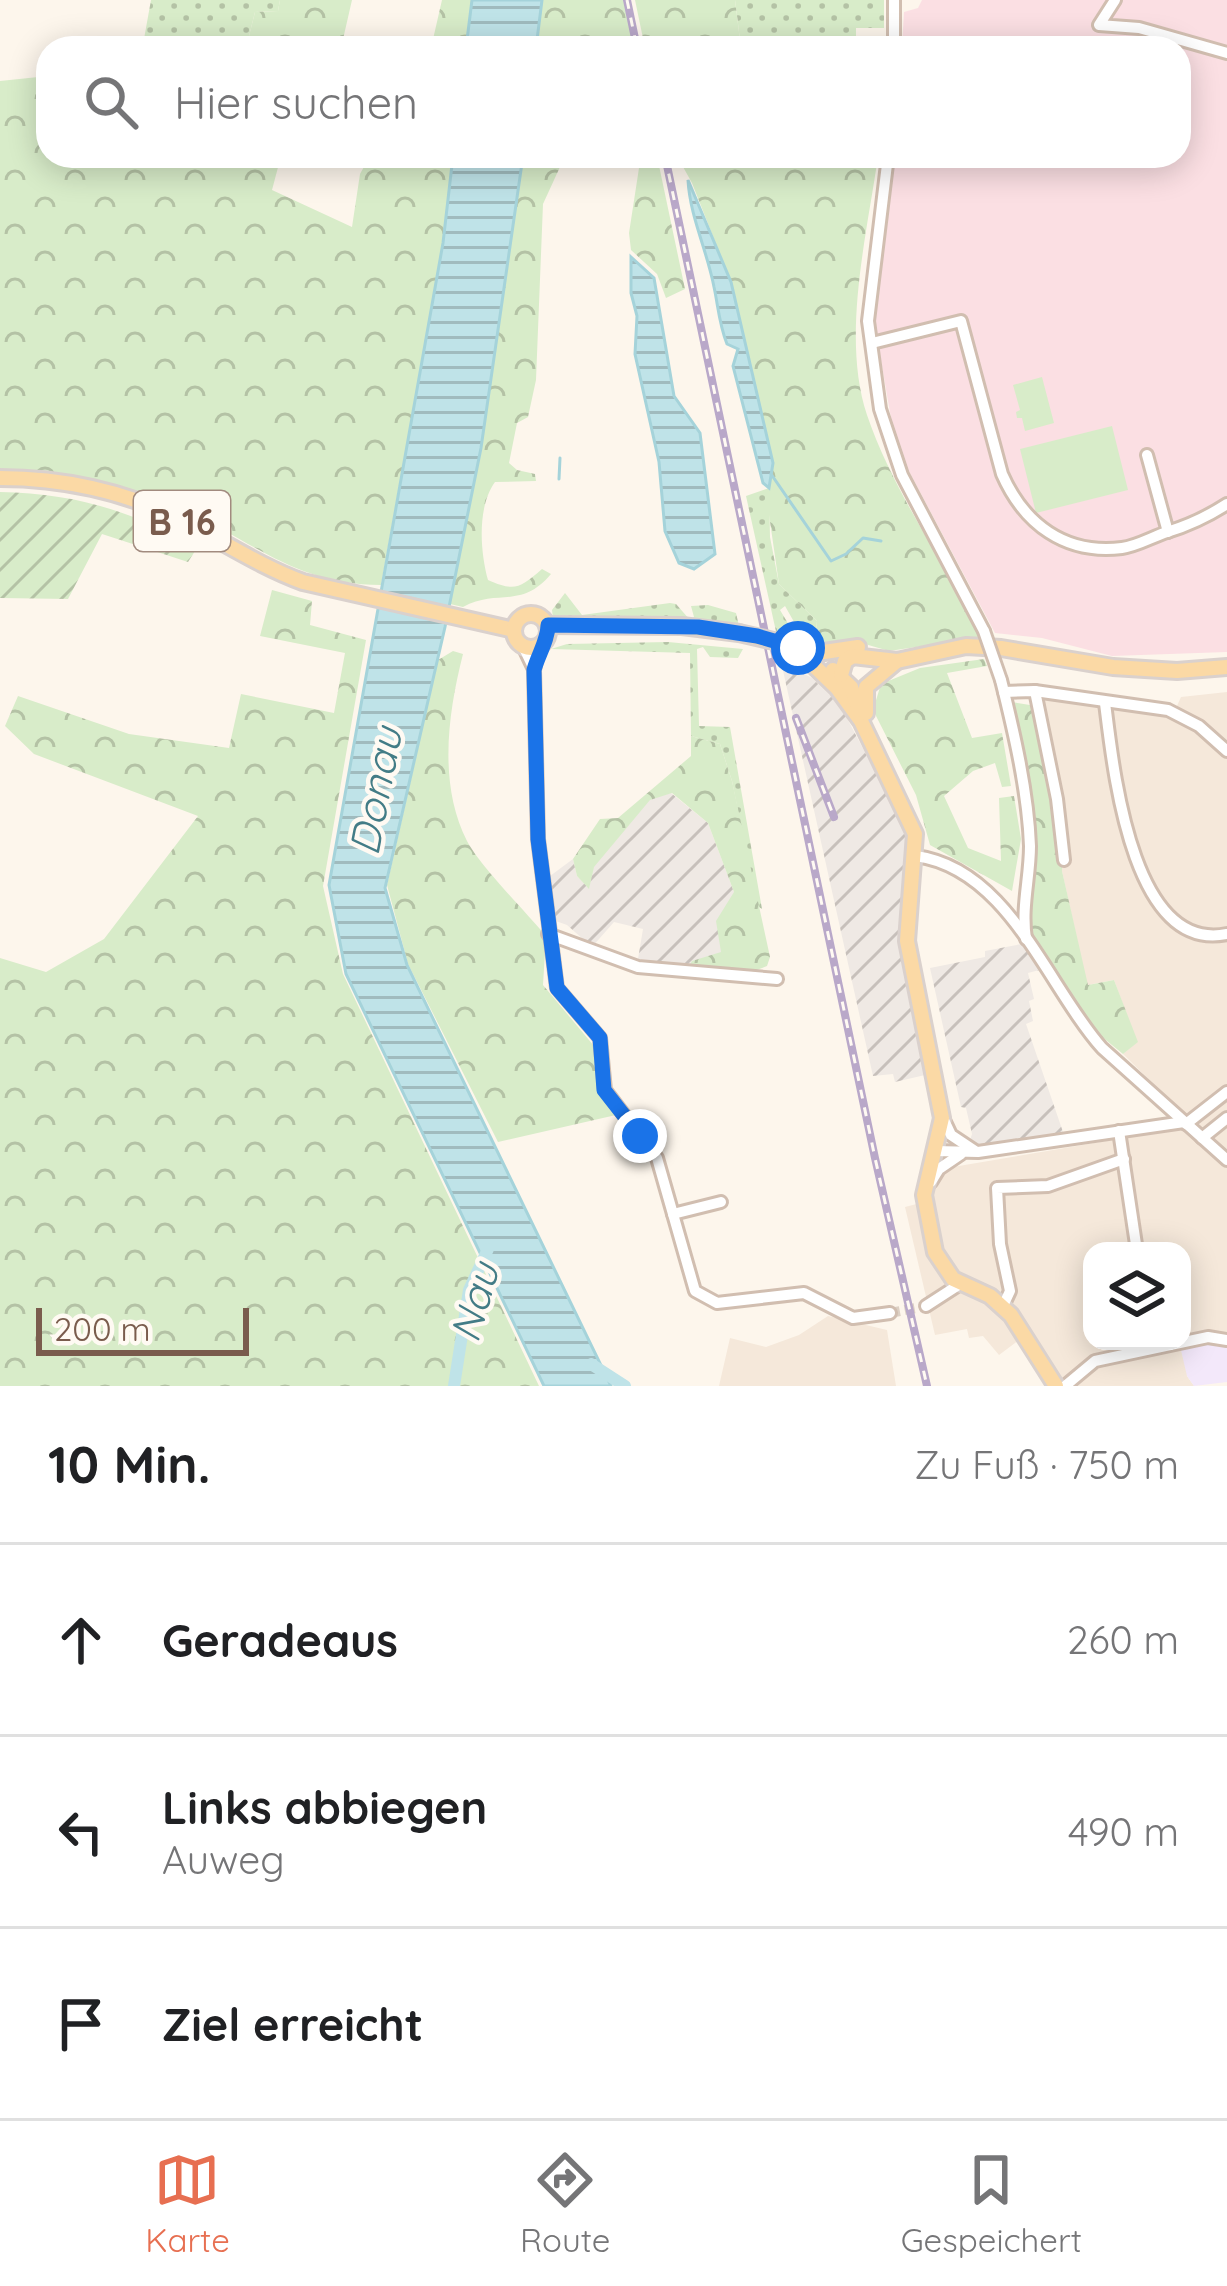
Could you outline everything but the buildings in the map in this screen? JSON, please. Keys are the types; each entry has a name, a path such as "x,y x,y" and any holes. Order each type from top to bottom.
{"main road":[{"name":"B 16","path":"0,478 73,484 115,494 176,518 273,572 354,596 514,630"},
{"path":"544,636 541,616 527,614 517,621 514,630 523,646 572,627 653,625 782,646 858,674 950,648 983,647 1113,668 1227,667"},
{"path":"572,627 600,633"},
{"path":"544,636 686,632 739,636"},
{"path":"805,655 861,647 887,655 922,655"},
{"path":"805,655 861,721 911,823 916,856 907,941 942,1118 924,1196 939,1263 960,1284 1003,1306 1056,1386"},
{"path":"858,674 861,721"},
{"path":"858,674 870,740"}],"street":[{"path":"894,0 894,36"},
{"path":"1115,0 1099,25 1167,36"},
{"path":"1191,43 1227,53"},
{"path":"887,168 868,321 880,409 902,475 984,632 1002,686 1028,820 1030,849 1022,913 1027,943"},
{"path":"872,343 961,321 1002,474 1025,514 1061,540 1099,549 1127,548 1186,527 1227,504"},
{"path":"1147,455 1168,532"},
{"path":"544,636 534,670 538,839 557,988 600,1038 604,1090 657,1158 695,1291 717,1303 804,1293 854,1318 890,1313"},
{"path":"523,646 534,670"},
{"path":"1002,686 1168,710 1226,748"},
{"path":"1035,692 1064,860"},
{"path":"1106,703 1129,833 1145,882 1179,925 1195,934 1227,934"},
{"path":"916,856 946,865 1004,910 1084,1029 1227,1160"},
{"path":"1004,910 1025,886"},
{"path":"548,934 638,967 778,979"},
{"path":"935,1151 962,1154 1185,1123 1227,1092"},
{"path":"1137,1129 1155,1118 1159,1100"},
{"path":"1155,1125 1171,1111"},
{"path":"942,1118 954,1138 978,1152"},
{"path":"1202,1138 1227,1118"},
{"path":"1119,1131 1136,1242"},
{"path":"924,1196 939,1169 962,1154"},
{"path":"1003,1306 1010,1291 1000,1244 997,1188 1002,1184 1048,1186 1124,1159"},
{"path":"673,1214 722,1202"},
{"path":"926,1306 960,1284"},
{"path":"1191,1340 1227,1340"},
{"path":"1065,1386 1095,1361 1131,1350"},
{"path":"1076,1386 1082,1372"}],"shaded area":[{"path":"922,0 1227,0 1227,652 1112,656 1042,638 995,633 896,447 875,326 890,168 1191,168 1191,36 903,36 904,12 918,8"},
{"path":"785,664 812,678 840,705 905,828 908,843 900,945 925,1075 895,1082 893,1074 873,1076"},
{"path":"1227,692 1227,1344 1187,1376 1194,1386 1046,1386 1019,1340 999,1355 983,1336 969,1338 967,1329 935,1335 905,1207 932,1200 937,1179 947,1168 1112,1140 1176,1126 1187,1117 1123,1054 1137,1042 1114,980 1087,985 1062,871 1063,841 1038,698 1172,717 1181,697"},
{"path":"671,793 708,823 757,953 680,970 638,959 643,929 614,922 592,947 567,925 553,920 546,879 573,859 577,876 589,888 593,867 650,799"},
{"path":"1027,943 1043,969 1028,973 1034,999 1029,1001 1033,1021 1026,1024 1063,1132 980,1146 969,1143 972,1134 966,1108 961,1107 930,968"},
{"path":"828,1316 887,1330 896,1386 719,1386 730,1338 766,1347 799,1335"},
{"path":"1227,1344 1227,1382 1194,1386 1181,1350 1191,1350 1191,1345"}],"green space":[{"path":"151,0 280,0 278,11 255,12 249,36 145,36"},
{"path":"280,0 352,0 344,36 249,36 255,12 278,11"},
{"path":"442,0 473,0 468,36 434,36"},
{"path":"542,0 624,0 632,36 538,36"},
{"path":"635,0 735,0 740,36 642,36"},
{"path":"735,0 884,0 884,28 856,28 856,36 740,36"},
{"path":"36,77 36,168 278,168 272,190 352,227 363,168 452,168 381,585 350,583 296,568 174,505 132,490 67,475 0,469 0,81"},
{"path":"521,168 560,168 543,204 536,380 528,417 517,423 509,463 535,474 536,481 495,482 485,504 482,543 488,580 511,587 542,569 551,574 529,592 463,607 450,604 481,448"},
{"path":"639,168 660,168 685,289 666,298 657,274 631,250 629,233"},
{"path":"684,168 876,168 856,320 860,385 890,471 979,630 978,638 889,651 858,642 830,647 816,633 817,621 779,584 767,501 773,463 731,282"},
{"path":"1042,377 1054,423 1025,431 1022,418 1017,418 1020,410 1013,385"},
{"path":"1112,426 1128,490 1036,513 1020,449"},
{"path":"769,488 770,537 779,584 817,621 816,633 830,647 806,643 785,606 780,610 798,640 777,636 746,496"},
{"path":"0,492 102,506 197,548 188,562 102,534 68,599 0,598"},
{"path":"272,590 312,601 310,625 366,640 323,886 343,974 539,1386 0,1386 0,958 46,972 104,939 198,816 34,754 5,726 18,696 129,734 229,748 241,694 334,713 345,653 260,636"},
{"path":"565,593 582,615 670,603 690,620 694,617 691,606 708,605 736,613 739,626 561,622 553,618 552,610"},
{"path":"668,642 743,649 738,658 710,657 703,647 697,649 699,726 730,727 762,909 757,906 720,744 691,736 690,653 551,649 567,644"},
{"path":"453,651 463,654 449,748 458,819 482,863 546,936 543,985 594,1046 598,1088 616,1115 498,1142 408,964 387,885 438,660"},
{"path":"984,659 987,666 947,673 972,738 1002,733 1011,786 1002,787 995,763 973,771 944,796 968,848 1001,861 999,798 1014,796 1021,839 1012,891 930,845 916,795 873,710 881,684 920,668"},
{"path":"1011,702 1036,706 1063,841 1062,871 1088,985 1114,980 1138,1042 1123,1054 1085,1023 1031,936 1025,905 1032,884 1035,836"},
{"path":"691,736 720,744 732,781 770,957 767,966 754,971 688,968 692,961 721,952 716,921 734,892 708,823 672,793 650,800 594,867 589,889 577,876 573,859 600,819 618,818 691,756"}],"water":[{"path":"472,0 542,0 538,36 468,36"},
{"name":"Donau","path":"452,168 521,168 481,448 385,888 407,965 611,1386 544,1386 346,974 329,885 443,243"},
{"path":"688,180 731,282 773,463 769,488 763,483 733,366 738,349 724,337"},
{"path":"631,257 654,278 674,396 700,433 715,554 694,569 679,563 665,531 659,462 635,354"}],"waterway":[{"path":"559,479 560,458"},
{"path":"771,474 831,561 863,538 881,541"},
{"name":"Nau","path":"454,1386 469,1290 488,1249"},
{"path":"591,1364 625,1386"}],"tunnel":[{"path":"890,1313 926,1306"}],"railway":[{"path":"627,0 634,36"},
{"path":"668,168 927,1386"},
{"path":"796,718 834,817"}],"route":[{"path":"640,1136 604,1090 600,1038 557,988 538,839 534,670 539,646 547,638 548,625 653,625 739,633 798,648"}]}
